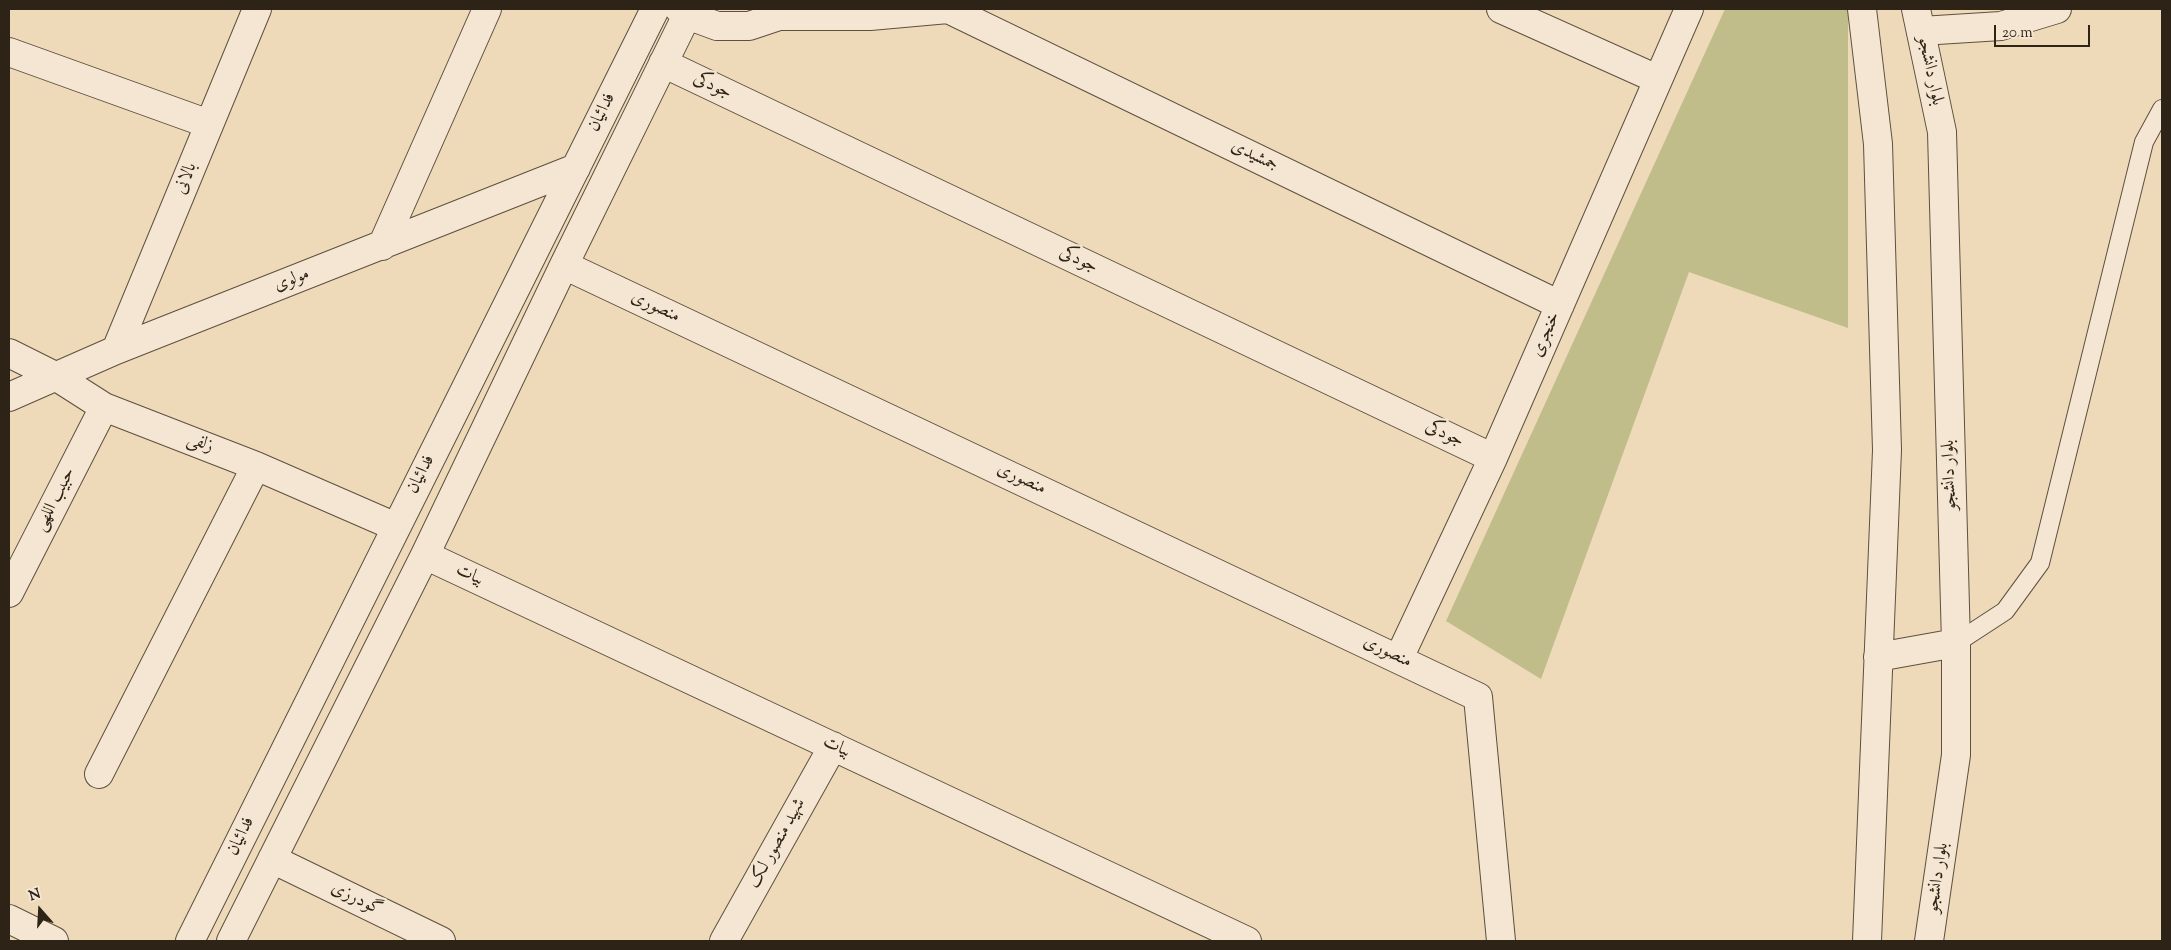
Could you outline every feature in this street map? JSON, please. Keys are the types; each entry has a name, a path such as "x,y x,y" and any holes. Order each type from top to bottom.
{"street":[{"name":"بالانی","path":"116,350 257,9"},
{"path":"382,246 487,9"},
{"name":"فدائیان","path":"190,941 655,9"},
{"path":"683,12 717,26 749,26 784,13 870,16 948,9"},
{"name":"جمشیدی","path":"948,9 1560,305"},
{"path":"1501,9 1657,79"},
{"name":"خنجری","path":"1399,658 1493,458 1689,9"},
{"path":"1862,9 1878,144 1887,450 1866,941"},
{"path":"1918,20 2001,26 2057,9"},
{"name":"فدائیان","path":"231,941 425,555 663,63 683,12"},
{"name":"بلوار دانشجو","path":"1918,20 1942,132 1956,643 1956,755 1929,941"},
{"path":"9,52 209,124"},
{"name":"جودکی","path":"663,63 1493,458"},
{"name":"مولوی","path":"9,396 57,377 116,350 576,168"},
{"name":"منصوری","path":"564,265 1399,658 1478,697 1500,941"},
{"name":"زلفی","path":"9,353 57,377 104,407 256,466 396,527"},
{"name":"حبیب اللهی","path":"9,593 104,407"},
{"path":"99,774 256,466"},
{"name":"بیات","path":"425,555 1247,941"},
{"path":"1878,657 1956,643"},
{"name":"شهید منصور لک","path":"724,941 833,746"},
{"name":"گودرزی","path":"272,859 441,941"},
{"path":"9,919 54,941"}],"lane":[{"path":"1956,643 2005,611 2040,563 2144,142 2162,109"}],"shaded area":[{"path":"1725,9 1848,9 1848,328 1689,272 1541,679 1446,621"}]}
